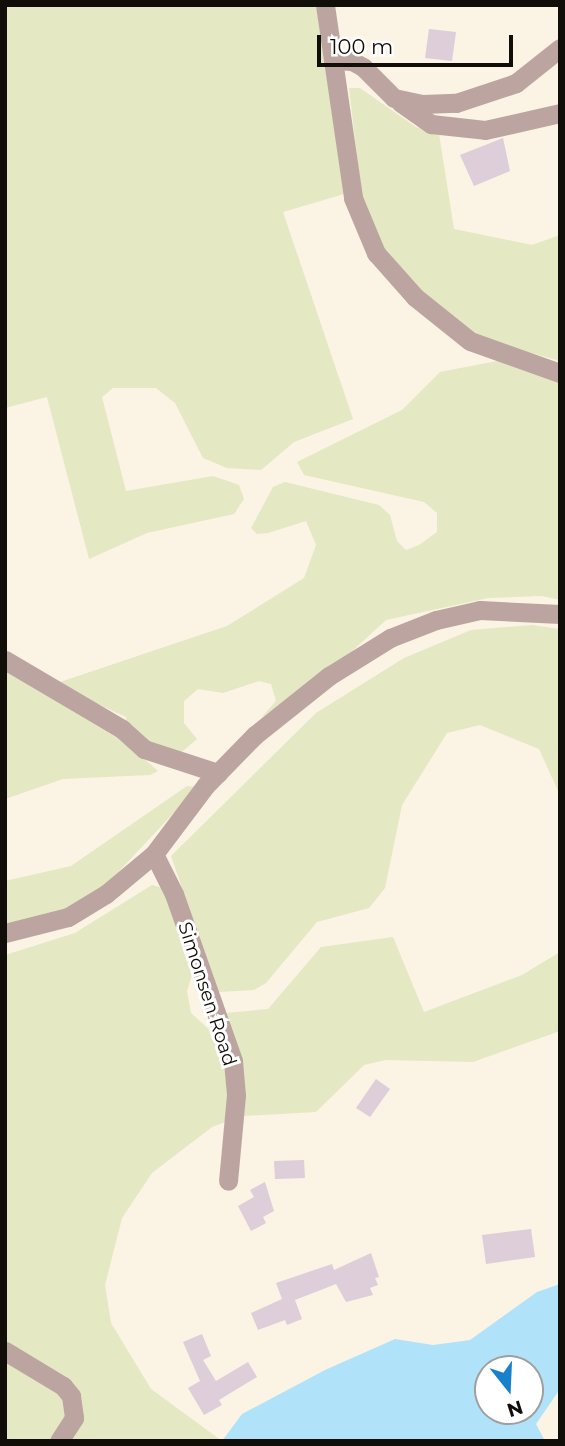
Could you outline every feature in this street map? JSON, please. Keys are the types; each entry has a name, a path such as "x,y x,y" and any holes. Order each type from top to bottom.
{"street":[{"path":"325,5 353,198 376,253 415,297 470,341 560,373"},
{"path":"394,98 422,104 488,95 516,83 560,48"},
{"path":"333,60 352,61 363,67 394,98 430,124 485,130 560,113"},
{"path":"5,933 68,917 106,894 154,854 218,773 291,705 390,638 436,620 480,610 560,614"},
{"path":"5,660 122,729 144,748 218,773"},
{"name":"Simonsen Road","path":"154,854 174,894 233,1061 236,1095 228,1181"},
{"path":"5,1352 63,1386 71,1396 74,1418 59,1441"}],"green space":[{"path":"5,5 316,5 344,194 283,212 353,419 294,442 261,470 227,468 203,458 175,403 156,388 113,388 102,397 126,491 213,476 239,485 244,499 234,514 147,533 89,559 47,397 5,408"},
{"path":"349,88 360,88 416,127 439,134 454,229 532,245 560,235 560,361 477,338 432,303 374,236 362,198"},
{"path":"497,361 560,383 560,600 542,596 488,598 386,620 337,665 261,718 276,701 271,684 259,681 223,693 198,689 184,701 184,723 197,739 177,756 147,745 127,725 126,717 54,684 227,626 304,578 316,545 306,521 268,533 257,534 251,528 273,487 285,482 379,505 390,515 397,541 406,550 419,545 437,532 437,513 424,502 304,475 297,462 402,410 440,372"},
{"path":"532,625 560,629 560,795 539,749 480,725 447,733 402,805 385,888 369,908 317,922 266,983 254,990 218,992 171,856 316,713 404,658 471,630"},
{"path":"5,667 112,731 158,771 150,775 63,779 5,799"},
{"path":"187,786 198,787 108,883 60,911 5,925 5,881 71,866"},
{"path":"152,885 163,888 193,971 187,991 191,1013 215,1035 225,1062 228,1121 212,1127 152,1173 122,1218 105,1285 111,1323 151,1389 222,1441 68,1441 83,1416 5,1345 5,955 75,933"},
{"path":"393,937 424,1012 522,975 560,952 560,1031 473,1062 385,1060 364,1065 316,1112 244,1116 245,1097 226,1013 268,1009 321,947"},
{"path":"5,1356 60,1389 71,1409 51,1441 5,1441"}],"water":[{"path":"560,1284 560,1389 544,1412 544,1355 474,1355 474,1425 537,1425 545,1441 222,1441 242,1414 325,1370 395,1339 433,1345 470,1340 537,1292"}],"building":[{"path":"429,29 456,32 452,61 425,58"},
{"path":"503,138 510,171 474,186 460,155"},
{"path":"376,1079 390,1089 370,1117 356,1108"},
{"path":"304,1160 305,1178 275,1179 274,1161"},
{"path":"265,1182 274,1211 263,1217 266,1223 251,1231 238,1206 254,1197 250,1190"},
{"path":"531,1229 535,1257 486,1264 482,1235"},
{"path":"371,1253 379,1277 375,1278 378,1285 370,1288 373,1295 346,1302 336,1284 295,1300 302,1319 287,1325 285,1320 258,1330 251,1313 282,1299 276,1283 332,1264 334,1270"},
{"path":"202,1334 211,1356 203,1360 216,1381 248,1362 257,1377 219,1400 222,1405 204,1415 188,1388 200,1381 183,1342"}]}
